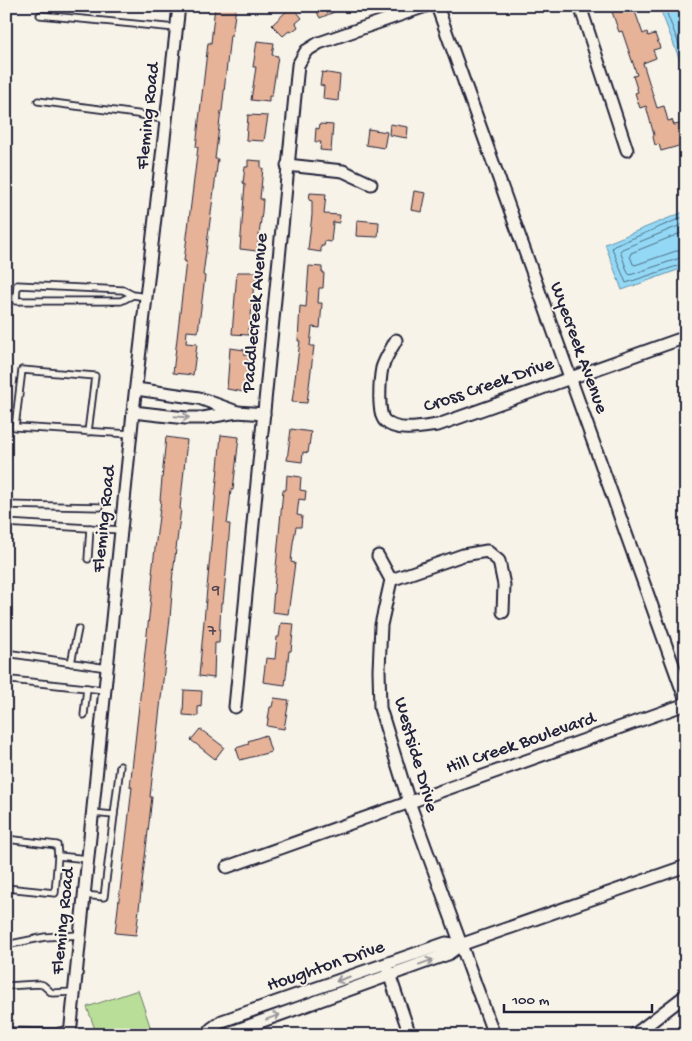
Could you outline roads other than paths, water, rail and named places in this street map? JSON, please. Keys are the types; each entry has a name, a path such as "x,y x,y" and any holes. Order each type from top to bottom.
{"street":[{"name":"Fleming Road","path":"70,1032 131,434 178,6"},
{"name":"Paddlecreek Avenue","path":"235,707 298,65 306,51 319,42 426,6"},
{"name":"Wyecreek Avenue","path":"437,6 686,702"},
{"path":"580,6 627,150"},
{"path":"287,165 343,171 371,184"},
{"name":"Cross Creek Drive","path":"396,340 382,367 380,412 385,421 395,426 410,429 438,425 686,337"},
{"path":"136,389 198,398 237,412"},
{"path":"134,412 203,418 237,412 264,414"},
{"path":"378,556 391,580 463,555 487,551 499,561 504,585 503,612"},
{"name":"Westside Drive","path":"391,580 381,625 380,708 409,802 494,1035"},
{"name":"Hill Creek Boulevard","path":"227,867 686,702"},
{"name":"Houghton Drive","path":"228,1035 448,954 460,944 686,866"},
{"name":"Houghton Drive","path":"214,1033 222,1021 446,943 460,944"},
{"path":"386,964 410,1035"},
{"path":"634,1035 686,995"}],"lane":[{"path":"40,15 176,28"},
{"path":"38,101 137,114 166,120"},
{"path":"134,295 121,301 16,301 17,285 123,290 134,295 146,297"},
{"path":"88,432 95,376 22,370 15,427 88,432 131,434"},
{"path":"6,505 100,507"},
{"path":"6,524 122,530"},
{"path":"88,559 90,528"},
{"path":"71,663 78,629"},
{"path":"6,653 107,668"},
{"path":"11,680 105,690"},
{"path":"84,715 87,688"},
{"path":"84,895 104,897 120,766"},
{"path":"92,813 114,815"},
{"path":"6,839 57,845 58,856 55,893 6,888"},
{"path":"58,856 88,859"},
{"path":"6,945 45,938 80,935"},
{"path":"6,986 39,984 52,993 74,992"},
{"path":"307,992 311,1004"},
{"path":"6,1031 70,1032"}],"water":[{"path":"659,6 686,6 686,76"},
{"path":"686,211 686,267 622,290 605,244"}]}
